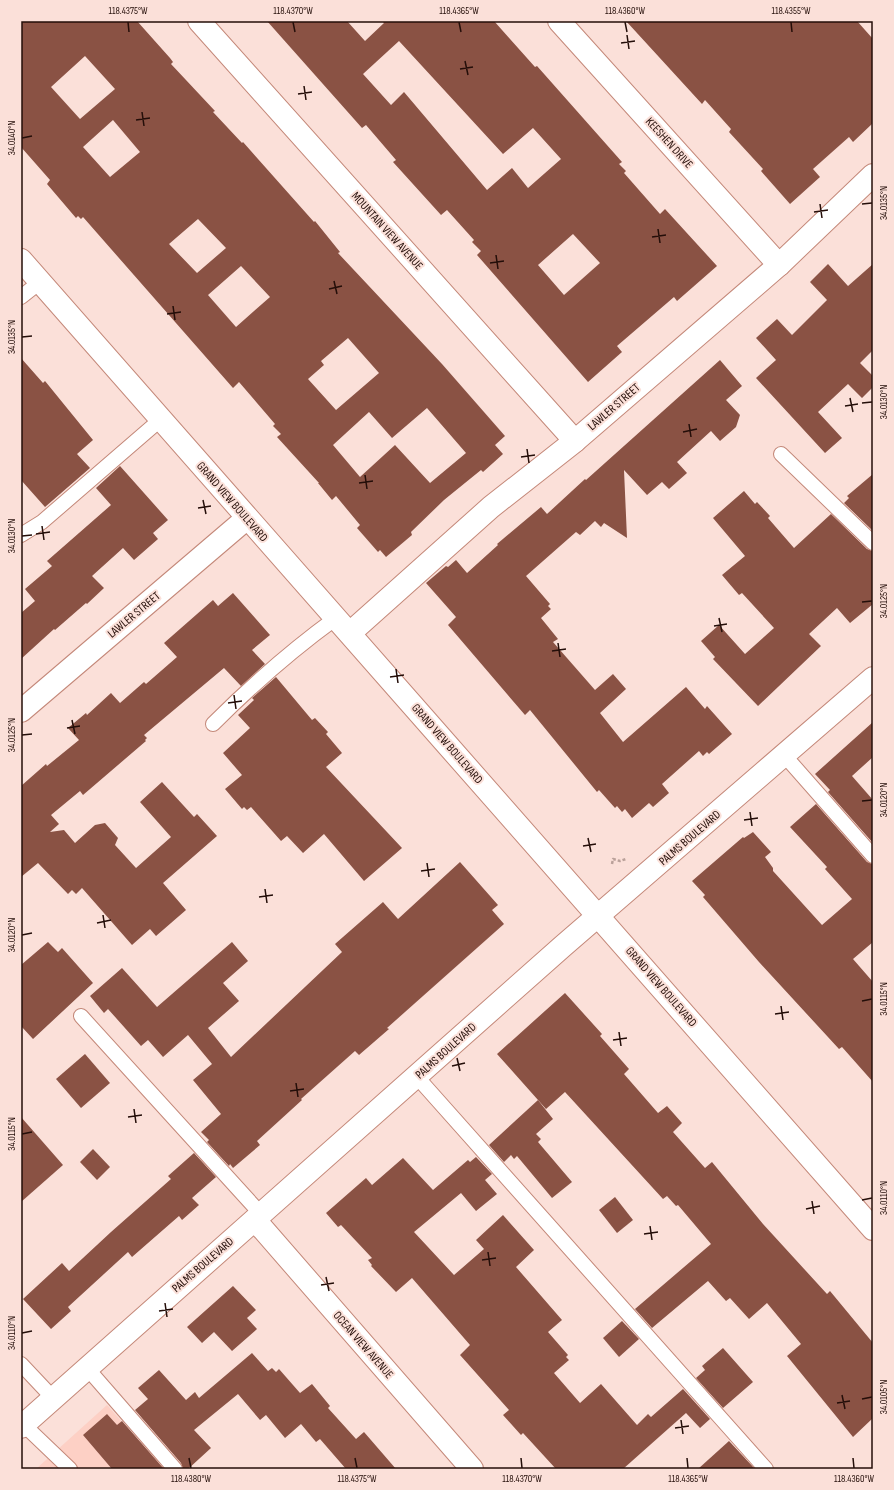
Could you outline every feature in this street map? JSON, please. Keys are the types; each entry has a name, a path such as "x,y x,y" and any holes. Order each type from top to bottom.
{"street":[{"name":"MOUNTAIN VIEW AVENUE","path":"200,21 575,441"},
{"name":"KEESHEN DRIVE","path":"558,21 779,265"},
{"name":"LAWLER STREET","path":"343,625 575,441 779,265 873,175"},
{"name":"GRAND VIEW BOULEVARD","path":"21,260 246,519 343,625 598,918 873,1228"},
{"name":"LAWLER STREET","path":"21,711 246,519"},
{"name":"PALMS BOULEVARD","path":"22,1426 564,946 785,756 873,678"},
{"name":"OCEAN VIEW AVENUE","path":"258,1217 472,1469"}],"lane":[{"path":"21,297 40,282"},
{"path":"21,535 42,522 160,420"},
{"path":"781,454 873,544"},
{"path":"213,724 244,694 306,640 343,625"},
{"path":"785,756 873,856"},
{"path":"81,1016 258,1217"},
{"path":"417,1077 766,1469"},
{"path":"21,1364 53,1398"},
{"path":"87,1368 175,1469"},
{"path":"22,1426 70,1469"}],"shaded area":[{"path":"107,1405 164,1469 36,1469"}],"building":[{"path":"21,21 137,21 170,58 173,62 171,64 215,111 213,112 242,143 243,142 314,222 315,221 340,252 338,253 442,364 505,436 495,445 503,454 483,472 481,470 444,500 411,532 412,535 386,557 380,550 378,552 357,528 360,525 336,496 332,500 319,483 277,437 281,434 273,426 275,424 239,382 233,388 83,217 81,219 78,216 76,218 47,184 50,180 21,147","holes":["85,56 115,89 80,119 51,87","113,120 140,152 110,177 83,147","198,219 226,248 197,273 169,244","241,266 270,297 236,327 208,295","348,338 379,373 336,410 308,379 324,365 321,361","427,408 466,453 430,483 395,445 360,477 333,445 369,412 392,438"]},
{"path":"267,21 347,21 365,41 384,23 382,21 494,21 535,67 537,66 622,162 619,164 626,171 624,173 660,214 665,209 717,266 677,301 674,297 617,346 622,352 588,382 477,255 481,251 472,242 474,240 447,210 441,215 393,162 396,160 366,125 362,128","holes":["399,41 503,154 533,128 561,159 528,188 512,168 487,190 404,92 391,105 363,74","573,234 600,263 564,295 538,265"]},
{"path":"626,21 857,21 873,39 873,123 853,142 849,137 813,169 820,177 790,204 761,171 763,169 729,132 731,129 705,100 702,104"},
{"path":"828,264 848,286 873,264 873,350 860,363 873,376 873,387 862,398 848,384 818,412 842,438 825,453 756,378 776,360 756,338 777,319 792,335 827,300 810,282"},
{"path":"21,358 43,383 45,381 93,440 77,454 90,468 45,507 21,480"},
{"path":"720,360 742,386 726,400 740,415 736,427 720,441 711,431 677,462 687,473 669,489 662,482 647,495 624,470 627,538 604,523 601,527 595,521 580,535 576,532 526,576 550,604 548,606 551,609 541,618 558,639 553,642 595,690 613,674 626,689 600,713 623,742 686,687 705,709 707,706 732,734 709,754 707,752 703,756 699,751 662,784 669,793 653,807 649,803 632,818 625,809 622,812 617,806 615,808 599,790 597,792 530,710 525,715 448,625 456,617 426,583 446,566 448,567 456,560 467,573 498,545 497,544 541,507 547,514"},
{"path":"120,466 168,520 153,533 158,539 134,560 123,548 92,576 104,588 87,604 86,603 55,630 54,629 21,659 21,613 35,601 25,589 52,566 47,561 111,505 96,488"},
{"path":"873,474 873,531 844,503 849,498 847,496"},
{"path":"744,491 755,504 757,502 770,516 768,518 794,548 831,514 867,549 873,551 873,604 850,623 837,608 809,634 821,646 758,706 713,659 715,657 701,641 719,625 745,654 774,628 742,593 739,595 722,575 745,556 713,518"},
{"path":"233,593 270,635 252,650 265,664 241,686 224,668 144,735 147,738 145,740 146,741 83,795 80,791 51,815 59,824 50,832 64,830 75,843 95,825 105,823 118,838 115,845 136,868 171,837 140,802 162,782 194,817 197,814 217,836 163,883 186,910 156,936 150,929 132,945 82,888 76,894 72,890 68,894 38,863 21,877 21,786 46,764 47,766 79,740 68,728 86,713 87,715 111,693 120,703 144,682 146,684 177,657 164,643 213,600 218,606"},
{"path":"276,677 312,720 315,718 328,732 326,734 342,753 326,767 402,848 364,881 324,834 303,853 287,836 281,841 251,807 247,810 244,807 242,809 225,789 242,775 223,753 250,728 238,715 254,700 252,698"},
{"path":"873,722 873,757 852,776 873,800 873,843 828,792 830,790 815,774"},
{"path":"816,804 867,862 873,864 873,942 853,959 873,982 873,1082 842,1047 839,1049 759,962 703,897 705,895 692,881 743,837 744,838 753,832 771,852 765,857 773,868 773,871 822,925 852,899 825,869 827,867 790,827"},
{"path":"460,862 498,905 492,910 504,924 387,1028 389,1029 359,1055 355,1051 301,1099 302,1100 257,1141 260,1145 233,1168 230,1164 229,1166 207,1142 209,1140 201,1132 221,1114 193,1080 212,1064 188,1035 163,1057 148,1040 141,1046 108,1009 104,1013 90,996 122,968 157,1007 232,942 248,961 223,983 239,1001 208,1028 231,1057 342,952 335,944 383,902 398,919"},
{"path":"48,942 58,952 62,948 93,983 33,1039 21,1026 21,965"},
{"path":"565,993 602,1034 600,1036 629,1069 624,1074 658,1113 667,1106 682,1123 673,1132 705,1168 712,1162 763,1224 827,1294 830,1291 873,1343 873,1418 853,1437 787,1356 801,1344 767,1303 749,1319 730,1298 726,1301 708,1281 652,1328 635,1309 711,1244 678,1205 676,1206 667,1196 663,1199 565,1092 546,1109 497,1054"},
{"path":"85,1054 110,1083 81,1108 56,1079"},
{"path":"538,1100 553,1119 536,1134 541,1139 538,1142 572,1182 552,1198 517,1156 514,1159 511,1155 504,1162 489,1145"},
{"path":"21,1117 63,1165 21,1202"},
{"path":"93,1149 110,1167 97,1180 80,1162"},
{"path":"194,1153 216,1177 192,1198 199,1205 182,1220 179,1216 132,1257 128,1252 68,1307 71,1311 51,1329 23,1299 62,1263 69,1271 171,1179 168,1176"},
{"path":"476,1157 492,1174 485,1180 497,1194 476,1211 461,1193 414,1232 454,1275 484,1249 476,1240 503,1215 534,1250 516,1267 562,1320 548,1332 568,1355 566,1357 569,1360 554,1373 580,1403 601,1384 637,1425 648,1414 651,1417 683,1389 710,1419 700,1428 686,1413 623,1469 556,1469 523,1433 521,1435 503,1415 509,1410 460,1355 470,1345 412,1278 396,1292 371,1266 372,1265 368,1260 372,1258 341,1225 338,1227 326,1213 366,1178 372,1185 403,1158 433,1190 468,1160 470,1162"},
{"path":"615,1197 633,1220 617,1233 599,1210"},
{"path":"233,1286 256,1310 247,1318 257,1329 232,1351 214,1332 202,1343 187,1327"},
{"path":"622,1321 639,1339 619,1357 603,1338"},
{"path":"723,1348 753,1382 723,1408 696,1378 705,1370 702,1366"},
{"path":"252,1353 268,1371 272,1368 276,1372 279,1369 300,1393 312,1384 330,1406 328,1408 356,1439 364,1432 396,1469 346,1469 320,1439 316,1442 301,1424 285,1438 266,1415 260,1420 238,1394 194,1430 211,1448 188,1469 183,1469 181,1463 135,1410 148,1399 138,1388 159,1370 186,1400 195,1392 199,1398"},
{"path":"107,1414 117,1425 122,1421 164,1469 112,1469 83,1435"},
{"path":"729,1441 755,1469 698,1469"}]}
